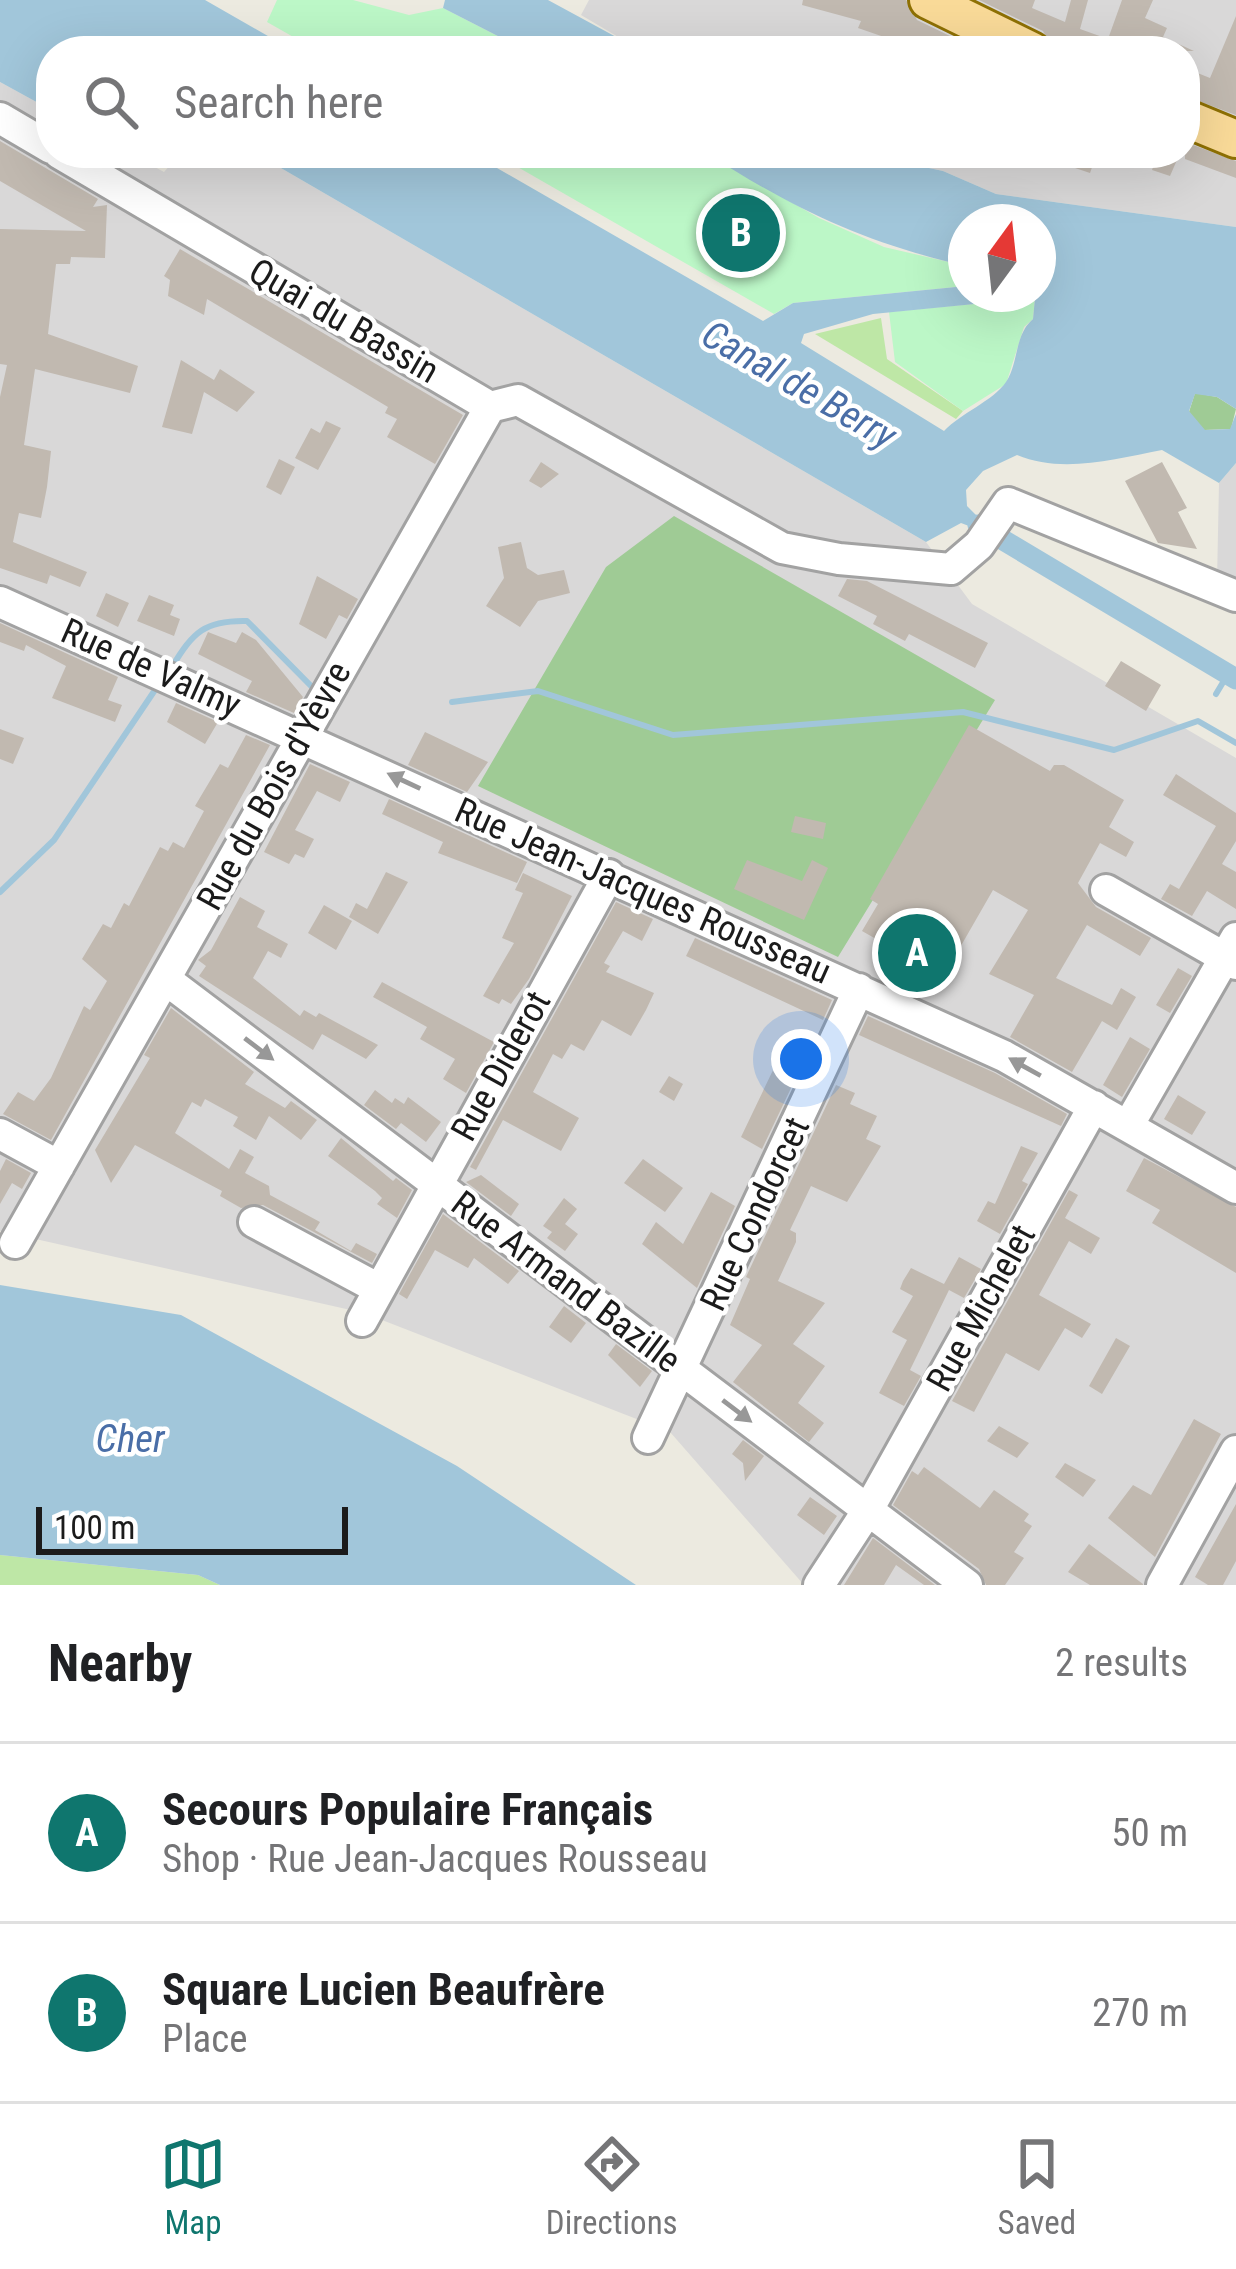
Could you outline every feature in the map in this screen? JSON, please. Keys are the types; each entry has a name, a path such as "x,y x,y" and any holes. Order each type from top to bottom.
{"main road":[{"path":"928,0 1001,36"},
{"path":"1200,124 1236,139"}],"street":[{"path":"0,118 36,139"},
{"name":"Quai du Bassin","path":"85,168 490,406 518,400 634,464 688,477 839,560 951,569 994,522 1236,596"},
{"name":"Rue du Bois d'Yèvre","path":"15,1243 490,406"},
{"name":"Rue de Valmy","path":"0,602 302,735"},
{"name":"Rue Jean-Jacques Rousseau","path":"302,735 1004,1056 1236,1188"},
{"name":"Rue Diderot","path":"362,1322 609,875"},
{"path":"1106,890 1232,953 1128,1126"},
{"name":"Rue Armand Bazille","path":"165,979 967,1585"},
{"name":"Rue Condorcet","path":"648,1438 859,989"},
{"name":"Rue Michelet","path":"819,1585 868,1510 1094,1106"},
{"path":"0,1134 59,1166"},
{"path":"254,1222 379,1289"},
{"path":"1162,1585 1236,1451"}],"shaded area":[{"path":"589,0 1236,0 1236,227 996,194 929,168 1200,168 1200,36 617,36 581,15"},
{"path":"0,82 36,102 36,168 157,168 164,172 168,168 281,168 926,542 972,604 1236,758 1236,1585 804,1585 670,1432 364,1313 0,1231"},
{"path":"1236,463 1236,593 1217,582 1219,483"}],"green space":[{"path":"277,0 353,0 409,15 443,8 498,36 292,36 267,22"},
{"path":"519,168 732,168 819,218 884,247 948,262 948,288 793,303 774,314"},
{"path":"948,306 948,312 1034,312 1024,327 1006,384 963,411 895,362 889,312"},
{"path":"881,318 887,359 963,411 956,419 815,334"},
{"path":"1195,393 1217,397 1236,409 1231,429 1204,430 1189,412"},
{"path":"674,516 995,700 838,957 478,786 606,567"},
{"path":"0,1555 198,1575 220,1585 0,1585"}],"water":[{"path":"0,0 205,0 268,36 36,36 36,102 0,82"},
{"path":"445,0 548,0 614,36 498,36 443,8"},
{"path":"281,168 497,168 763,321 793,303 948,288 948,307 873,314 804,334 801,343 944,431 1006,382 1034,312 1056,312 1056,204 948,204 948,261 831,222 731,168 929,168 996,194 1236,227 1236,409 1217,397 1195,394 1189,411 1205,430 1230,429 1236,414 1236,463 1219,483 1162,450 1070,464 1017,455 983,471 966,490 967,506 982,521 977,529 961,523 926,542"},
{"name":"Cher","path":"0,1285 181,1315 457,1466 636,1585 220,1585 198,1575 0,1555"}],"building":[{"path":"803,0 906,0 917,20 950,36 881,36 858,28 861,21 802,5"},
{"path":"979,0 1035,0 1032,8 1065,22 1071,0 1088,0 1080,29 1100,36 1046,36"},
{"path":"1122,0 1153,0 1145,18 1167,28 1163,36 1109,36"},
{"path":"1236,16 1236,115 1200,102 1200,74 1210,78"},
{"path":"0,141 36,162 36,168 46,168 98,199 93,207 107,205 105,258 71,257 70,264 56,264 48,334 138,366 130,393 35,369 24,445 51,451 47,487 41,518 19,513 13,542 87,572 80,587 50,575 47,584 0,568 0,397 7,365 0,364 0,229 86,231 0,181"},
{"path":"1200,148 1236,161 1236,178 1200,165"},
{"path":"1153,168 1173,168 1170,176"},
{"path":"180,249 463,415 435,464 387,437 397,419 385,413 388,407 207,299 204,315 168,296 170,280 164,276"},
{"path":"181,360 214,380 220,369 255,392 237,412 204,392 192,434 162,427"},
{"path":"326,421 341,428 318,470 295,458 311,428 320,433"},
{"path":"279,459 295,467 281,495 266,487"},
{"path":"541,462 559,474 541,488 529,481"},
{"path":"1162,462 1187,508 1178,512 1197,549 1158,543 1125,481"},
{"path":"521,542 527,568 538,575 564,570 570,593 538,601 520,627 486,606 504,578 498,547"},
{"path":"317,576 358,599 347,619 339,615 326,639 299,624"},
{"path":"847,579 867,581 988,643 975,668 909,634 905,641 873,624 877,616 838,596"},
{"path":"106,593 129,603 118,627 96,616"},
{"path":"149,595 174,605 170,615 180,619 174,636 137,621"},
{"path":"0,623 118,677 108,700 122,705 115,722 52,698 66,666 26,645 24,651 0,642"},
{"path":"208,632 236,643 242,632 256,640 303,697 294,713 246,692 252,681 198,654"},
{"path":"1121,661 1161,685 1146,711 1105,686"},
{"path":"176,703 218,722 205,744 167,722"},
{"path":"969,725 1050,771 1054,765 1064,765 1124,800 1109,827 1134,842 1126,857 1100,843 1078,883 1096,907 1151,938 1140,956 1087,925 1056,978 1112,1005 1121,988 1136,997 1117,1030 1102,1021 1072,1072 1010,1037 1034,995 989,974 1028,910 993,890 943,977 862,931 878,904 870,899"},
{"path":"0,729 24,738 13,764 0,759"},
{"path":"425,732 488,762 467,792 408,765"},
{"path":"246,735 270,745 51,1140 3,1114 18,1092 34,1101 51,1078 84,1006 90,1010 107,981 82,959 103,924 111,928 124,903 129,906 160,847 168,851 173,842 184,848 204,811 195,806 220,764 228,768"},
{"path":"310,764 350,782 340,802 317,791 295,830 314,839 304,858 295,854 289,864 264,852"},
{"path":"1176,774 1236,813 1236,841 1222,864 1236,872 1236,909 1207,891 1192,916 1161,899 1170,884 1179,889 1216,826 1163,795"},
{"path":"389,799 527,862 517,883 438,853 443,842 382,814"},
{"path":"795,816 826,823 823,839 791,832"},
{"path":"747,860 802,881 812,860 828,868 804,920 734,889"},
{"path":"386,872 408,882 378,934 349,917 356,903 367,909"},
{"path":"523,873 572,896 529,979 511,1004 502,999 499,1004 483,996 514,943 502,938 523,893 515,890"},
{"path":"240,897 265,911 257,927 288,944 281,958 268,951 253,978 300,1016 304,1010 316,1017 319,1013 378,1045 366,1059 322,1034 313,1050 199,976 206,966 198,960 211,950"},
{"path":"616,902 653,919 642,941 623,931 604,963 610,966 606,972 654,993 646,1010 631,1036 602,1020 584,1051 571,1044 562,1059 553,1054 533,1092 579,1118 561,1151 503,1120 476,1170 470,1167"},
{"path":"324,905 352,921 336,950 308,933"},
{"path":"695,938 832,1000 823,1020 686,956"},
{"path":"1178,968 1192,976 1170,1013 1156,1005"},
{"path":"382,982 494,1042 466,1093 443,1079 455,1059 420,1039 427,1027 373,997"},
{"path":"171,1008 254,1072 245,1084 285,1108 291,1101 317,1120 301,1140 269,1116 256,1140 233,1126 238,1117 205,1099 201,1107 192,1102 175,1133 229,1169 240,1149 254,1157 245,1173 269,1186 270,1195 320,1222 315,1230 351,1251 356,1243 377,1254 372,1263 263,1205 241,1208 220,1196 222,1191 135,1145 111,1183 95,1150 150,1058 144,1055"},
{"path":"868,1016 995,1073 1067,1114 1061,1126 859,1035"},
{"path":"1130,1037 1150,1049 1122,1097 1103,1085"},
{"path":"788,1056 803,1063 762,1149 741,1137 774,1068 780,1071"},
{"path":"669,1076 683,1084 674,1101 659,1092"},
{"path":"836,1085 855,1093 850,1104 877,1116 866,1139 881,1146 847,1202 811,1186 790,1230 796,1233 796,1242 778,1281 825,1303 793,1344 825,1366 798,1403 824,1423 809,1442 733,1382 762,1345 730,1325 750,1279 746,1277"},
{"path":"375,1090 392,1103 395,1098 404,1104 408,1097 441,1122 426,1142 401,1123 396,1129 364,1105"},
{"path":"1178,1095 1206,1112 1192,1135 1164,1119"},
{"path":"341,1138 393,1181 396,1178 412,1190 397,1218 377,1204 382,1198 375,1191 328,1156"},
{"path":"1021,1146 1038,1153 1022,1181 1028,1184 1000,1234 977,1221 988,1201 995,1204"},
{"path":"1144,1158 1236,1207 1236,1273 1152,1223 1160,1210 1126,1191"},
{"path":"6,1159 31,1173 22,1189 12,1183 0,1204 0,1171"},
{"path":"643,1159 683,1188 665,1212 624,1183"},
{"path":"481,1175 519,1204 511,1216 466,1182"},
{"path":"1069,1190 1078,1195 1065,1218 1100,1238 1091,1254 1069,1241 1039,1295 1091,1324 1082,1338 1065,1328 1039,1371 1006,1353 974,1412 952,1401"},
{"path":"711,1192 735,1206 697,1288 642,1244 656,1222 683,1244"},
{"path":"564,1198 577,1209 565,1224 578,1234 565,1251 547,1238 552,1232 543,1226"},
{"path":"443,1214 519,1271 508,1284 474,1258 468,1268 435,1250 407,1299 399,1294"},
{"path":"959,1257 981,1269 964,1298 949,1290 910,1370 921,1376 904,1406 879,1393 907,1340 892,1332 913,1296 900,1289 911,1268 944,1284"},
{"path":"564,1306 586,1323 571,1343 549,1327"},
{"path":"1116,1338 1130,1346 1102,1394 1089,1386"},
{"path":"616,1344 652,1371 640,1387 608,1355"},
{"path":"1194,1419 1221,1434 1155,1557 1108,1518 1133,1485 1151,1495"},
{"path":"999,1426 1029,1443 1017,1458 987,1441"},
{"path":"743,1440 764,1456 745,1481 743,1463 732,1454"},
{"path":"1065,1463 1096,1480 1083,1497 1055,1477"},
{"path":"924,1467 980,1508 994,1490 1029,1514 1024,1521 1032,1526 1014,1552 1024,1558 1005,1585 986,1585 979,1569 893,1505 912,1471 918,1475"},
{"path":"810,1497 837,1516 824,1535 797,1515"},
{"path":"1236,1504 1236,1561 1223,1585 1208,1585 1195,1577"},
{"path":"873,1538 935,1585 924,1585 896,1565 884,1585 844,1585"},
{"path":"1089,1544 1143,1585 1090,1585 1068,1572"}],"waterway":[{"name":"Canal de Berry","path":"978,525 1236,679"},
{"path":"172,667 202,630 247,621 315,690"},
{"path":"1216,694 1228,674"},
{"path":"0,892 54,840 157,687"},
{"path":"452,702 538,691 673,735 963,712 1114,750 1198,721 1236,743"}],"place":[{"name":"Square Lucien Beaufrère","path":"741,233"},
{"name":"Secours Populaire Français","path":"917,953"}]}
